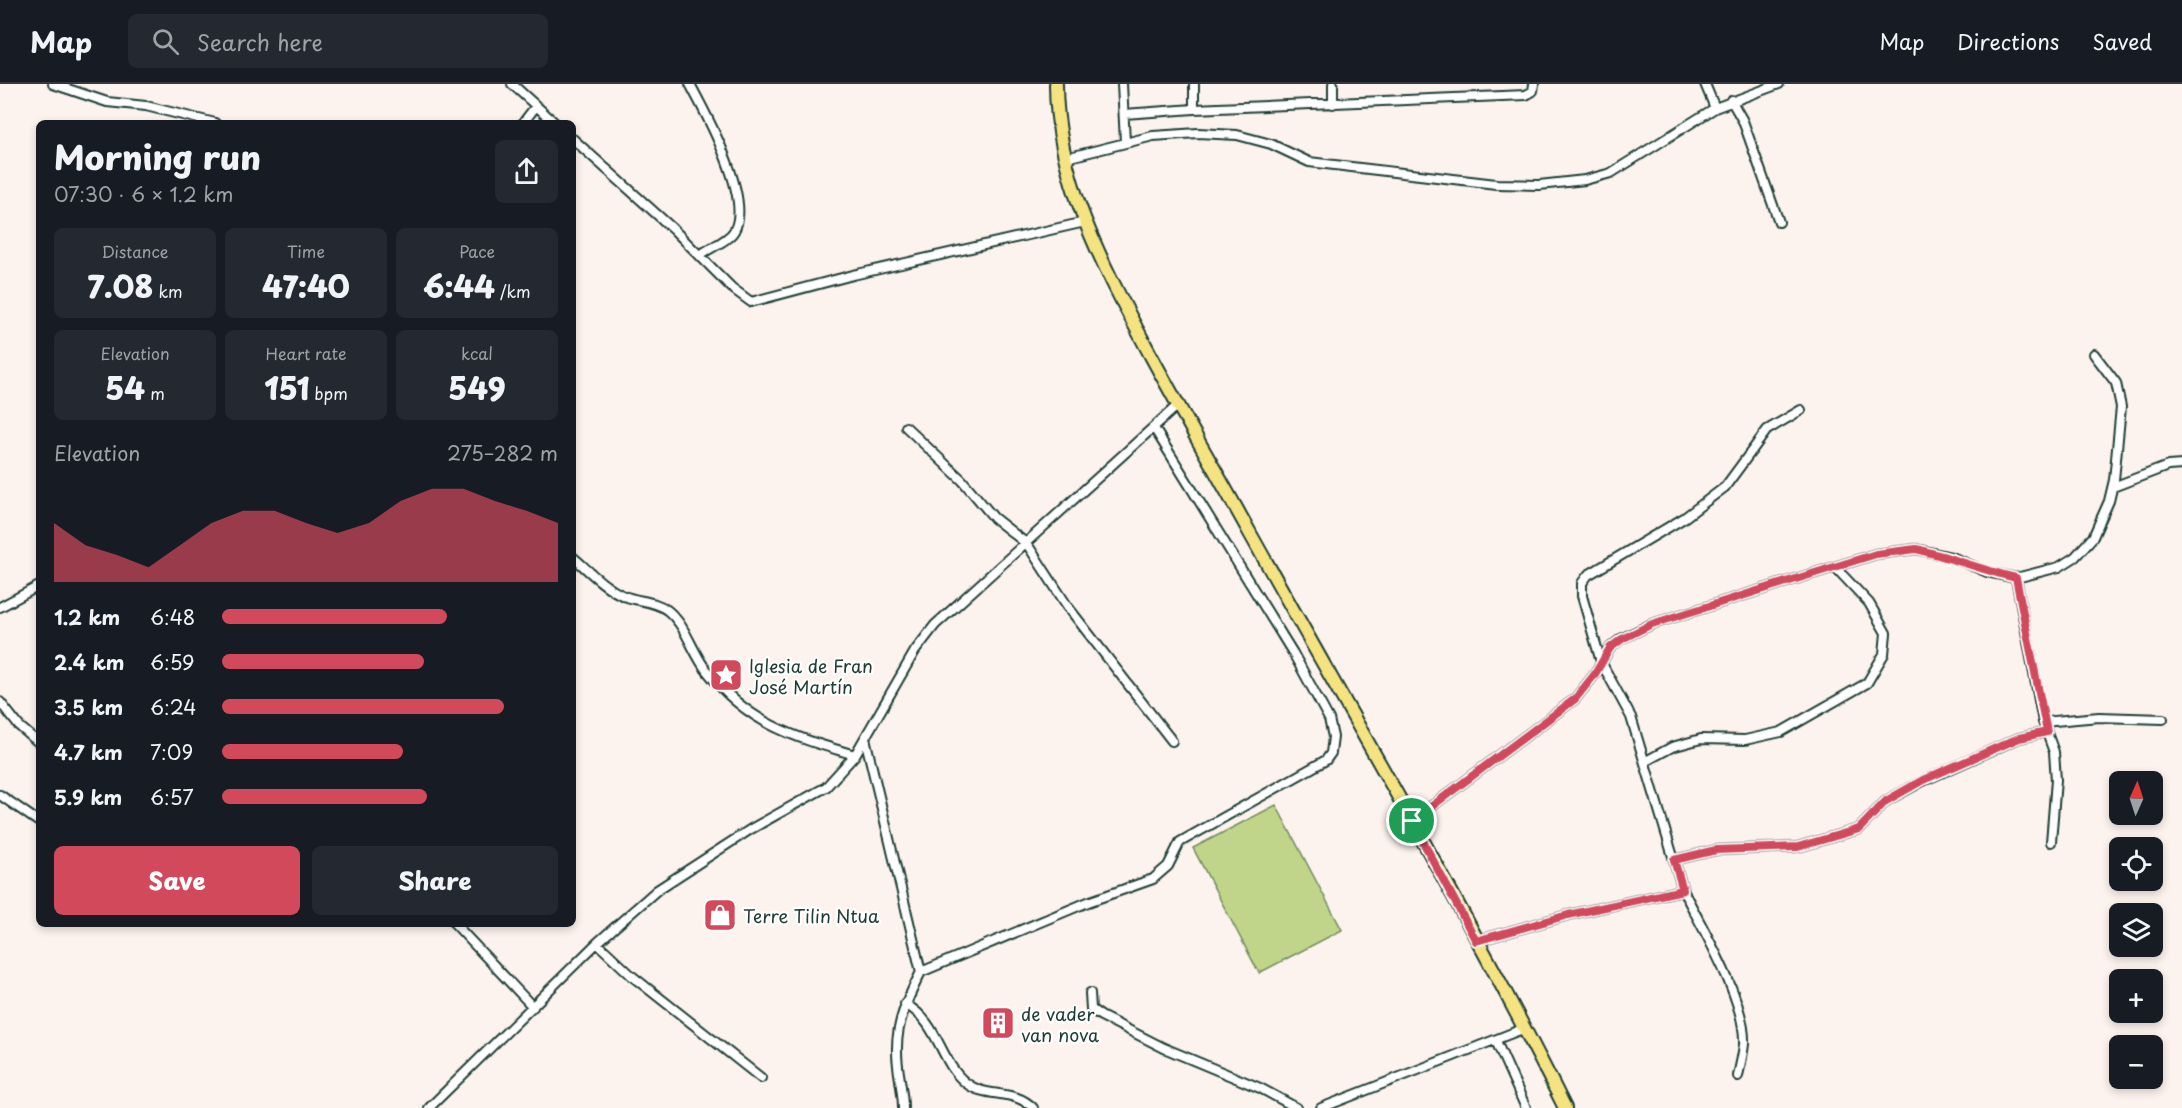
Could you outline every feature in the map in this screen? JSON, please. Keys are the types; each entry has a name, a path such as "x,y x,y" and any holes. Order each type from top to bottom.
{"main road":[{"path":"1056,84 1066,158 1085,222 1103,267 1412,821 1525,1028 1565,1108"}],"street":[{"path":"53,84 107,102 146,106 203,120"},
{"path":"512,84 552,120"},
{"path":"690,84 734,183 738,220 733,233 700,255"},
{"path":"1122,84 1125,142"},
{"path":"1194,84 1194,109"},
{"path":"1333,84 1334,104"},
{"path":"1124,114 1526,95 1533,91 1534,84"},
{"path":"1705,84 1715,108"},
{"path":"1066,158 1153,136 1198,133 1237,135 1271,144 1309,162 1496,184 1539,186 1585,180 1611,173 1715,108 1731,100 1779,84"},
{"path":"1731,100 1743,122 1779,222"},
{"path":"525,120 536,106"},
{"path":"576,142 700,255 732,288 751,302 853,275 1085,222"},
{"path":"1412,821 1575,699 1610,648 1622,639 1652,624 1876,554 1916,549 1952,557 1987,572 2016,578 2059,567 2075,557 2092,537 2113,487 2121,407 2116,383 2094,354"},
{"path":"429,1108 597,943 657,890 752,828 826,787 855,755 915,651 934,626 1178,405"},
{"path":"1738,1076 1744,1044 1742,1020 1733,993 1707,935 1683,890 1631,717 1601,662 1582,596 1582,583 1588,575 1684,518 1725,487 1767,430 1801,410"},
{"path":"906,427 962,480 994,518 1027,544 1068,607 1172,741"},
{"path":"921,972 1089,902 1153,879 1168,866 1180,842 1326,760 1331,753 1333,737 1329,719 1293,653 1154,428"},
{"path":"2113,487 2168,466 2182,465"},
{"path":"576,560 602,583 625,596 655,602 667,610 676,618 706,670 735,699 773,728 855,755"},
{"path":"1646,761 1672,747 1701,739 1745,740 1781,732 1867,683 1884,654 1886,633 1869,603 1834,567"},
{"path":"2016,578 2043,722 2054,752 2056,780 2051,843"},
{"path":"0,607 36,588"},
{"path":"0,702 24,732 36,741"},
{"path":"2043,722 2099,717 2163,719"},
{"path":"1674,860 1716,850 1798,847 1859,829 1886,801 1923,780 2019,738 2047,732"},
{"path":"866,738 921,972 905,1004 899,1029 897,1052 903,1108"},
{"path":"0,795 36,820"},
{"path":"1476,941 1568,915 1683,890"},
{"path":"458,927 533,1007"},
{"path":"597,943 632,976 761,1078"},
{"path":"1090,993 1091,1010 1101,1016 1164,1048 1260,1088 1296,1108"},
{"path":"905,1004 920,1012 956,1073 966,1084 978,1090 1021,1097 1033,1108"},
{"path":"1321,1108 1525,1028"},
{"path":"1496,1041 1526,1108"}],"green space":[{"path":"1276,805 1342,930 1259,973 1193,848"}],"place":[{"name":"Iglesia de Fran José Martín","path":"726,675"},
{"name":"Terre Tilin Ntua","path":"720,915"},
{"name":"de vader van nova","path":"998,1023"}],"route":[{"path":"1916,549 1952,557 1987,572 2016,578 2043,722 2047,732 2019,738 1923,780 1886,801 1859,829 1798,847 1716,850 1674,860 1683,890 1568,915 1476,941 1412,821 1575,699 1595,674 1610,648 1622,639 1652,624 1876,554 1916,549"}]}
